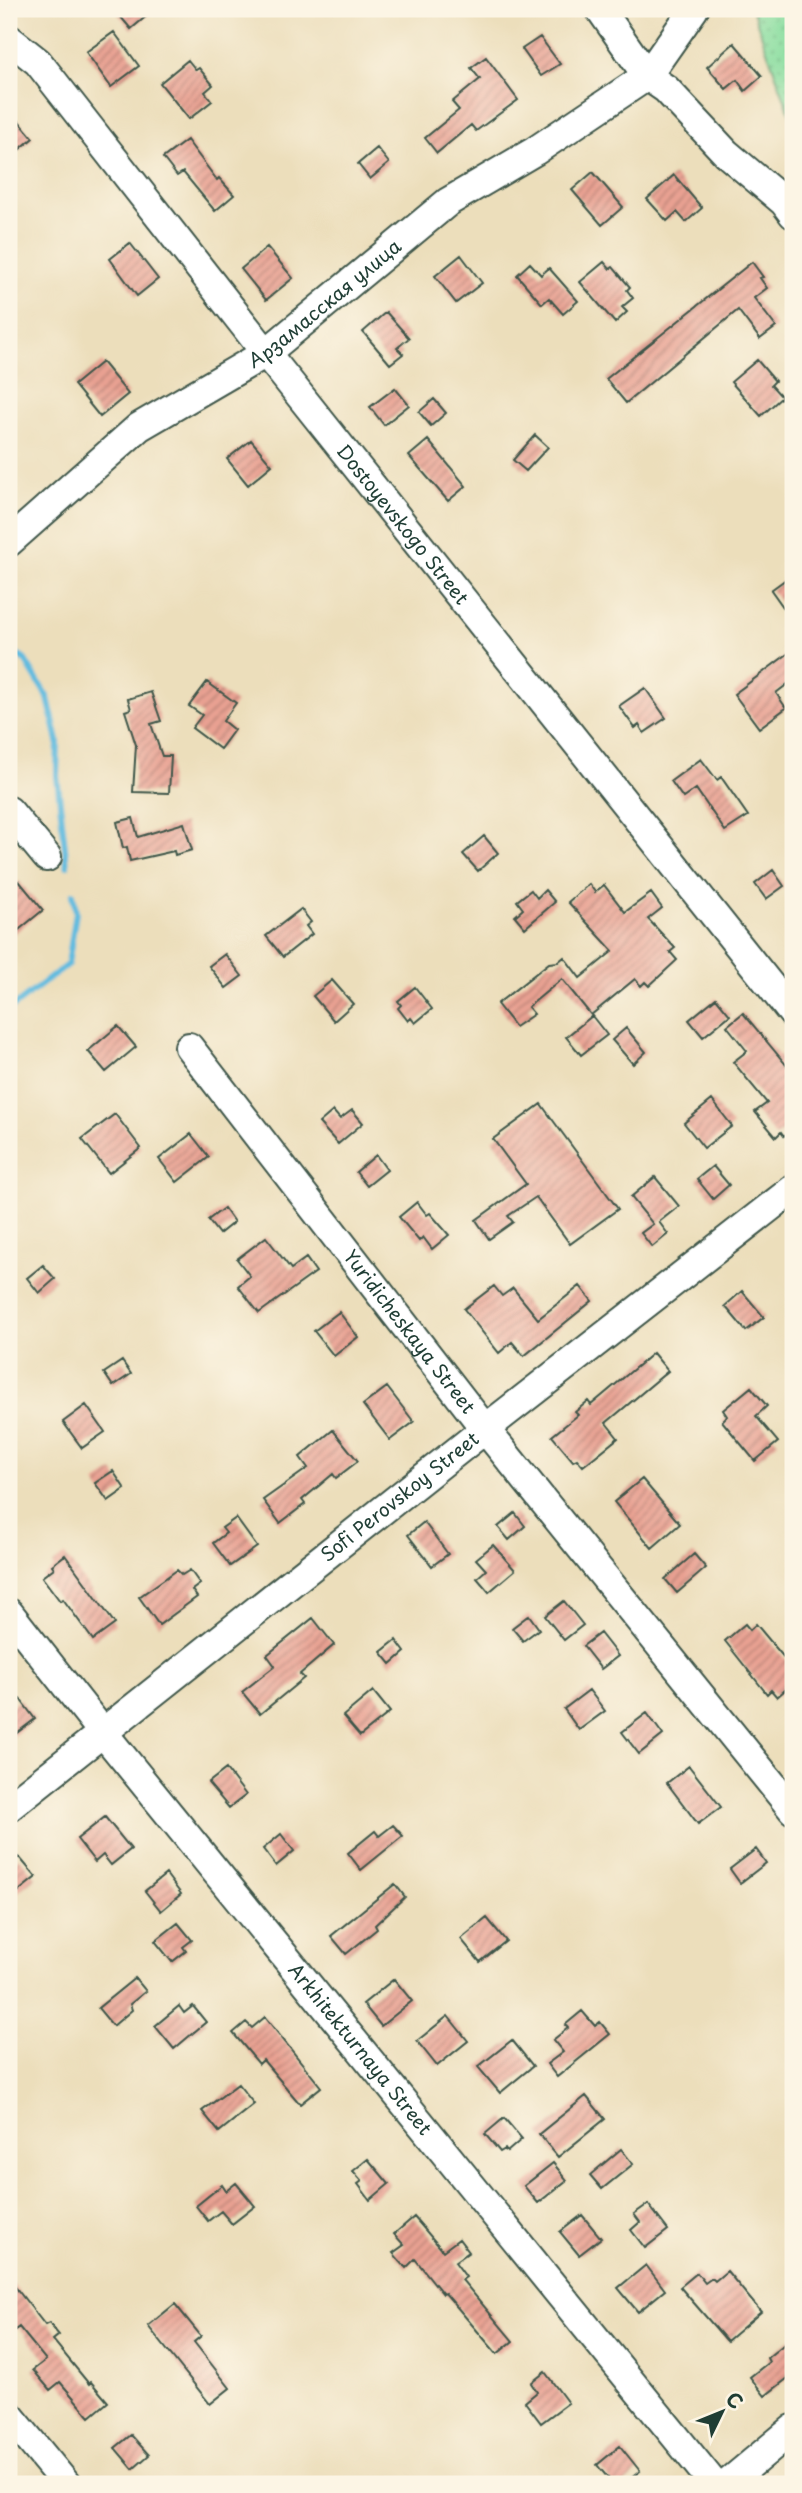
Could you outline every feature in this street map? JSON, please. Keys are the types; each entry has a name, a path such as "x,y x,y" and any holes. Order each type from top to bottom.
{"street":[{"path":"600,9 647,76 666,89 726,153 784,202 793,214"},
{"path":"647,76 694,9"},
{"name":"Dostoyevskogo Street","path":"9,39 38,62 266,353 793,1014"},
{"name":"Арзамасская улица","path":"9,542 139,427 266,353 448,202 535,151 647,76"},
{"path":"9,811 47,857"},
{"name":"Yuridicheskaya Street","path":"189,1047 485,1429 793,1810"},
{"name":"Sofi Perovskoy Street","path":"9,1807 485,1429 793,1189"},
{"name":"Arkhitekturnaya Street","path":"9,1613 104,1734 714,2484"},
{"path":"9,2414 66,2484"},
{"path":"727,2484 793,2429"}],"green space":[{"path":"752,9 793,9 793,122"}],"building":[{"path":"114,9 155,9 131,29"},
{"path":"114,32 139,66 111,87 86,52"},
{"path":"540,37 560,64 541,76 522,49"},
{"path":"734,43 762,76 745,91 737,80 726,89 707,67"},
{"path":"486,57 518,100 476,131 471,125 437,153 425,138 459,110 452,102 480,79 471,68"},
{"path":"188,60 196,70 199,68 213,85 205,92 212,101 189,119 160,83"},
{"path":"18,120 33,138 9,158 9,127"},
{"path":"187,140 217,180 219,178 234,195 215,211 183,172 177,176 163,158"},
{"path":"377,148 389,163 370,179 358,164"},
{"path":"593,172 623,207 602,225 572,190"},
{"path":"674,175 702,208 686,222 677,212 667,221 647,199"},
{"path":"130,243 158,279 137,296 110,259"},
{"path":"267,247 293,278 266,300 241,269"},
{"path":"461,255 482,283 456,303 435,276"},
{"path":"604,262 610,269 613,267 630,287 627,290 633,298 622,307 627,312 615,323 580,282"},
{"path":"752,262 767,288 754,298 776,327 760,339 738,310 626,403 606,379"},
{"path":"530,263 541,275 549,268 578,301 563,314 549,298 542,304 517,275"},
{"path":"386,312 409,338 397,348 403,354 390,364 363,332"},
{"path":"757,360 775,381 771,385 782,397 761,416 731,382"},
{"path":"102,362 128,394 100,417 74,385"},
{"path":"395,388 409,405 384,425 370,407"},
{"path":"434,399 446,413 431,426 419,412"},
{"path":"535,435 548,447 526,471 513,460"},
{"path":"251,440 272,465 248,485 227,459"},
{"path":"428,440 466,486 448,501 409,456"},
{"path":"793,574 793,621 771,590"},
{"path":"793,650 793,690 789,683 776,693 786,708 759,728 734,694"},
{"path":"207,682 236,703 223,721 234,730 220,749 192,728 202,715 189,706"},
{"path":"645,688 666,718 644,733 639,725 635,728 619,706"},
{"path":"151,692 161,721 151,724 162,756 171,756 169,793 133,792 136,745 125,711 131,709 128,699"},
{"path":"701,759 717,780 721,777 748,816 725,831 696,789 683,798 671,781"},
{"path":"133,818 138,837 184,823 192,850 175,855 174,851 130,861 127,847 123,848 117,822"},
{"path":"484,836 498,853 478,871 463,854"},
{"path":"773,870 784,886 766,899 755,884"},
{"path":"19,881 43,910 9,938 9,889"},
{"path":"589,884 595,892 604,885 625,912 651,893 662,908 648,919 675,948 670,952 677,960 649,986 645,982 641,986 635,979 591,1015 562,979 528,1007 534,1014 515,1027 497,1004 549,963 558,962 564,957 580,978 613,951 568,902"},
{"path":"531,890 537,898 545,890 555,902 525,928 515,916 523,909 517,901"},
{"path":"301,909 311,922 306,926 312,934 283,957 266,936"},
{"path":"225,954 242,976 226,988 209,966"},
{"path":"332,980 353,1004 334,1021 313,996"},
{"path":"415,987 432,1009 415,1023 411,1018 408,1021 398,1008 401,1005 398,1001"},
{"path":"716,998 730,1015 703,1037 689,1020"},
{"path":"743,1013 793,1073 793,1128 784,1136 781,1132 776,1137 755,1112 767,1103 733,1062 747,1051 727,1026"},
{"path":"592,1016 607,1035 581,1055 566,1037"},
{"path":"118,1026 136,1047 106,1072 88,1051"},
{"path":"626,1028 646,1052 633,1064 612,1040"},
{"path":"712,1100 732,1126 704,1148 684,1123"},
{"path":"541,1104 618,1209 570,1244 536,1197 508,1216 513,1222 489,1239 476,1220 526,1184 493,1139"},
{"path":"352,1110 363,1123 338,1144 319,1123 333,1111 340,1119"},
{"path":"115,1114 141,1148 109,1173 82,1139"},
{"path":"191,1134 209,1157 177,1182 159,1159"},
{"path":"376,1155 387,1170 367,1186 356,1172"},
{"path":"713,1166 729,1185 713,1199 697,1179"},
{"path":"655,1177 679,1206 659,1222 668,1234 652,1247 641,1233 653,1224 631,1197"},
{"path":"417,1202 449,1235 432,1249 423,1237 419,1241 399,1217"},
{"path":"224,1208 234,1222 219,1234 208,1220"},
{"path":"266,1237 291,1269 306,1258 316,1272 259,1313 238,1286 250,1276 237,1259"},
{"path":"43,1265 55,1279 39,1293 27,1278"},
{"path":"494,1286 502,1296 513,1288 538,1319 580,1286 592,1301 524,1356 512,1342 499,1353 464,1309"},
{"path":"742,1291 764,1317 746,1331 725,1306"},
{"path":"339,1312 358,1337 334,1356 314,1331"},
{"path":"653,1353 668,1371 606,1423 618,1438 583,1466 577,1459 573,1461 552,1436 578,1415 575,1412 588,1401 591,1405"},
{"path":"122,1361 131,1374 113,1386 104,1373"},
{"path":"387,1387 414,1422 390,1440 363,1405"},
{"path":"751,1387 767,1406 756,1416 778,1442 755,1461 722,1421 727,1416 723,1410"},
{"path":"86,1405 105,1432 82,1448 63,1422"},
{"path":"333,1430 358,1461 336,1478 333,1474 302,1500 305,1504 280,1523 263,1500 308,1468 300,1457"},
{"path":"113,1471 125,1489 108,1501 95,1483"},
{"path":"642,1479 680,1524 652,1548 614,1502"},
{"path":"515,1513 525,1526 509,1540 498,1527"},
{"path":"236,1518 257,1547 230,1566 213,1543 226,1533 222,1528"},
{"path":"424,1522 448,1554 432,1566 408,1535"},
{"path":"493,1545 515,1570 489,1592 477,1578 486,1570 476,1559"},
{"path":"694,1554 706,1568 677,1593 665,1579"},
{"path":"65,1555 115,1624 93,1640 63,1599 60,1601 42,1577"},
{"path":"177,1570 182,1575 190,1570 200,1584 192,1590 197,1597 159,1625 139,1597"},
{"path":"564,1601 583,1625 564,1640 545,1616"},
{"path":"529,1615 539,1629 523,1641 512,1628"},
{"path":"313,1618 334,1645 300,1674 304,1678 260,1714 242,1692 275,1666 267,1655"},
{"path":"745,1624 750,1630 756,1624 786,1660 793,1654 793,1683 777,1697 771,1690 767,1694 725,1641"},
{"path":"600,1633 618,1656 601,1669 583,1646"},
{"path":"396,1640 405,1652 391,1664 381,1652"},
{"path":"589,1690 605,1711 579,1730 564,1709"},
{"path":"373,1691 390,1712 360,1736 343,1716"},
{"path":"20,1699 35,1719 9,1739 9,1708"},
{"path":"647,1713 663,1735 639,1754 622,1732"},
{"path":"689,1766 721,1807 698,1824 667,1783"},
{"path":"226,1769 246,1795 229,1808 208,1783"},
{"path":"105,1817 131,1849 111,1865 103,1855 95,1862 77,1839"},
{"path":"393,1825 403,1836 361,1870 348,1853 375,1831 379,1836"},
{"path":"281,1834 294,1851 276,1866 263,1849"},
{"path":"756,1849 766,1863 740,1883 730,1869"},
{"path":"19,1857 36,1877 9,1899 9,1865"},
{"path":"166,1874 181,1894 161,1911 145,1891"},
{"path":"395,1884 405,1897 375,1925 377,1929 346,1954 331,1936"},
{"path":"487,1918 506,1941 480,1962 461,1939"},
{"path":"178,1923 192,1940 183,1947 186,1951 172,1962 155,1941"},
{"path":"135,1978 146,1991 130,2004 132,2010 113,2026 98,2008"},
{"path":"394,1979 412,2001 381,2026 363,2004"},
{"path":"179,2006 184,2013 193,2006 206,2022 174,2049 155,2026"},
{"path":"582,2011 595,2026 600,2022 610,2034 557,2077 547,2064 563,2052 553,2040 568,2028 565,2025"},
{"path":"448,2016 468,2041 437,2066 417,2041"},
{"path":"265,2017 321,2087 300,2104 263,2060 259,2064 233,2033 246,2022 252,2028"},
{"path":"512,2040 533,2066 500,2093 478,2067"},
{"path":"238,2084 254,2104 219,2132 202,2111"},
{"path":"586,2096 605,2119 558,2157 539,2134"},
{"path":"504,2118 522,2139 507,2152 505,2149 500,2152 485,2134"},
{"path":"621,2149 633,2164 602,2189 590,2175"},
{"path":"368,2159 389,2184 370,2200 358,2184 362,2181 353,2171"},
{"path":"553,2163 567,2180 538,2203 524,2186"},
{"path":"236,2183 255,2206 232,2224 221,2211 208,2221 196,2206 222,2185 226,2191"},
{"path":"648,2204 668,2230 645,2248 631,2230 640,2222 634,2214"},
{"path":"582,2215 601,2238 579,2255 560,2232"},
{"path":"414,2217 443,2251 459,2239 469,2252 455,2262 466,2277 462,2280 513,2341 497,2354 415,2259 406,2268 393,2253 404,2245 394,2234"},
{"path":"646,2265 665,2290 638,2312 618,2288"},
{"path":"727,2271 761,2312 727,2341 680,2287 697,2273 705,2283 712,2278 715,2281"},
{"path":"9,2279 45,2325 49,2323 59,2335 53,2340 89,2384 91,2382 108,2402 90,2417 60,2382 50,2390 33,2370 46,2360 19,2327 9,2335"},
{"path":"175,2304 201,2336 194,2342 230,2388 210,2404 148,2326"},
{"path":"793,2337 793,2374 765,2396 750,2377 769,2362 767,2358"},
{"path":"545,2372 568,2403 541,2423 525,2402 537,2392 531,2383"},
{"path":"131,2435 149,2455 133,2469 115,2448"},
{"path":"620,2446 640,2471 624,2484 613,2484 597,2465"}],"waterway":[{"path":"9,648 25,660 48,698 58,741 57,776 67,866"},
{"path":"9,1010 68,964 76,912 73,894"}]}
